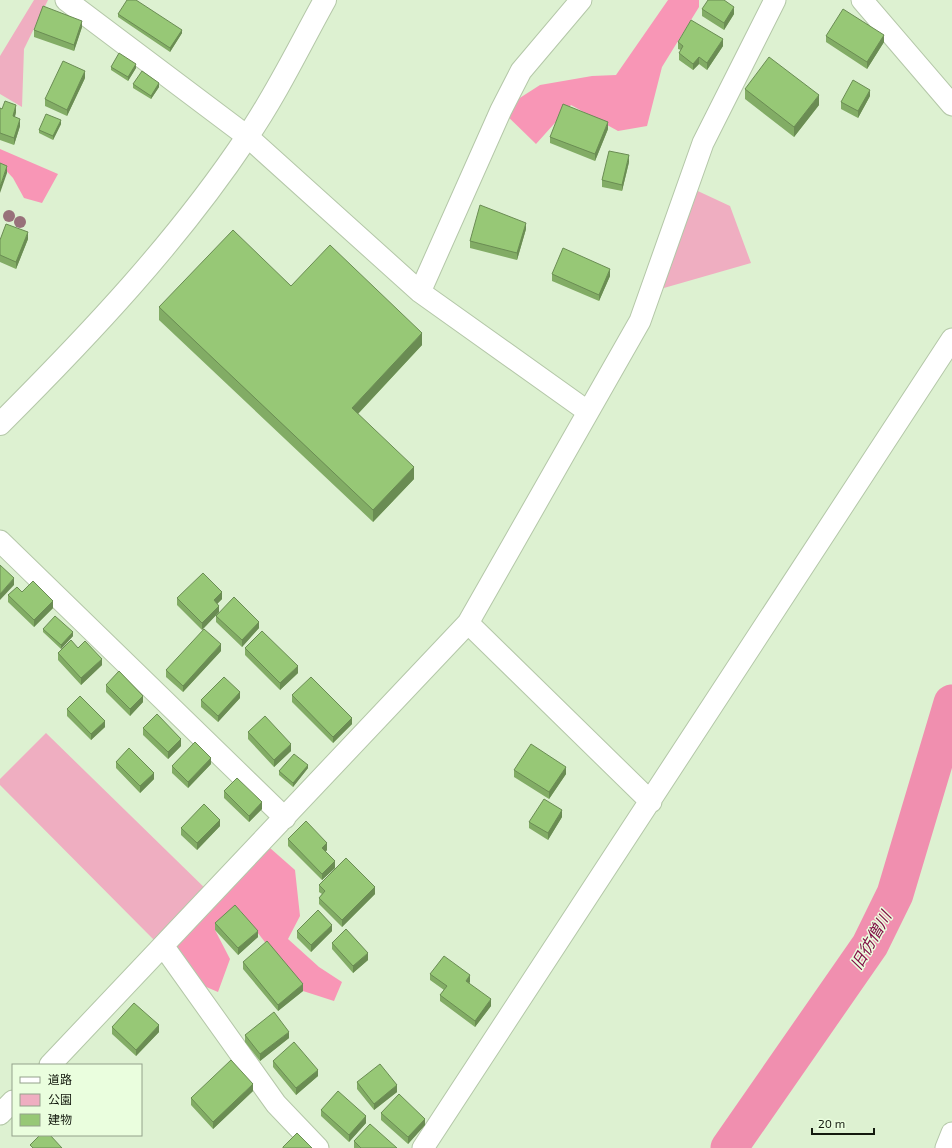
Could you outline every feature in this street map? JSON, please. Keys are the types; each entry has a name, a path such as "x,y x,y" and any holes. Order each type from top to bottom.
{"street":[{"path":"66,0 248,137 420,292 587,411"},
{"path":"0,424 126,293 185,221 248,137 325,0"},
{"path":"420,292 500,110 521,71 581,0"},
{"path":"51,1064 164,947 468,623 587,411 640,321 703,143 775,0"},
{"path":"862,0 952,106"},
{"path":"423,1148 651,802 952,339"},
{"path":"0,541 285,818"},
{"path":"468,623 651,802"},
{"path":"164,947 276,1104 318,1148"},
{"path":"0,1114 12,1103"},
{"path":"946,1148 952,1133"}],"green space":[{"path":"34,0 48,0 24,49 22,107 0,94 0,56"},
{"path":"687,186 730,206 751,263 650,292"},
{"path":"46,733 212,895 154,940 0,785 0,779"}],"shaded area":[{"path":"668,0 699,0 699,7 662,67 647,126 618,131 571,105 536,144 501,110 540,85 592,76 616,75"},
{"path":"0,149 58,174 42,203 24,198 13,178 0,164"},
{"path":"270,848 295,870 300,916 288,939 319,967 342,982 334,1001 303,991 240,910 215,930 230,959 218,992 204,986 173,949"}],"building":[{"path":"127,0 136,0 182,30 170,48 118,14"},
{"path":"708,0 724,0 734,7 724,23 702,9"},
{"path":"43,6 82,21 74,45 34,30"},
{"path":"843,9 884,35 867,62 826,36"},
{"path":"691,20 723,39 707,63 699,57 693,64 679,53 683,46 678,42"},
{"path":"119,53 136,64 128,77 111,67"},
{"path":"769,57 819,95 794,127 745,89"},
{"path":"63,61 85,71 67,110 45,99"},
{"path":"142,71 159,83 151,96 133,84"},
{"path":"853,80 870,90 858,111 841,102"},
{"path":"5,101 16,105 13,116 20,119 14,138 0,133 0,108 2,109"},
{"path":"563,104 608,122 595,154 550,137"},
{"path":"46,114 61,120 53,136 39,130"},
{"path":"609,151 629,155 622,185 602,180"},
{"path":"0,163 7,166 0,187"},
{"path":"480,205 526,223 517,253 470,241"},
{"path":"6,224 28,232 16,262 0,255 0,240"},
{"path":"233,230 291,286 330,245 422,333 352,408 414,467 373,510 159,307"},
{"path":"563,248 610,269 599,295 552,274"},
{"path":"0,565 14,578 0,594"},
{"path":"203,573 222,592 214,600 219,606 202,623 177,598"},
{"path":"33,581 53,601 34,620 8,595 17,587 22,592"},
{"path":"234,597 259,622 242,640 216,616"},
{"path":"55,616 73,632 61,645 43,629"},
{"path":"204,629 221,644 183,686 166,670"},
{"path":"262,631 298,666 280,683 245,648"},
{"path":"71,640 78,648 85,641 102,659 81,678 58,653"},
{"path":"119,671 143,696 130,709 106,685"},
{"path":"224,677 240,692 218,716 201,700"},
{"path":"311,677 352,718 333,737 292,695"},
{"path":"80,696 105,721 91,734 67,709"},
{"path":"157,714 181,739 168,752 143,728"},
{"path":"265,716 291,744 274,760 248,732"},
{"path":"195,742 211,758 188,782 172,766"},
{"path":"531,744 566,767 549,792 514,770"},
{"path":"129,748 154,773 140,786 116,762"},
{"path":"294,754 308,765 293,783 279,771"},
{"path":"237,778 262,802 249,816 224,791"},
{"path":"544,799 562,810 548,833 529,822"},
{"path":"204,804 220,820 197,843 181,828"},
{"path":"306,821 327,843 322,848 335,861 322,874 288,839"},
{"path":"346,858 375,887 342,920 319,898 325,891 319,885"},
{"path":"235,905 258,931 238,948 215,923"},
{"path":"318,910 332,925 311,945 297,931"},
{"path":"346,929 368,953 353,966 332,943"},
{"path":"267,941 303,984 278,1005 243,962"},
{"path":"444,956 470,975 466,981 491,999 475,1021 440,995 447,986 430,974"},
{"path":"134,1003 159,1025 136,1050 112,1027"},
{"path":"274,1012 289,1032 260,1054 245,1035"},
{"path":"294,1042 318,1070 296,1088 273,1061"},
{"path":"231,1060 253,1084 213,1122 191,1098"},
{"path":"380,1064 397,1085 374,1104 357,1082"},
{"path":"338,1091 366,1116 349,1135 321,1110"},
{"path":"399,1094 425,1119 408,1137 381,1113"},
{"path":"370,1124 397,1148 361,1148 354,1141"},
{"path":"297,1133 312,1148 283,1148"},
{"path":"39,1136 51,1136 62,1148 33,1148 30,1145"}],"waterway":[{"name":"旧彷僧川","path":"729,1148 870,945 895,894 952,703"}]}
